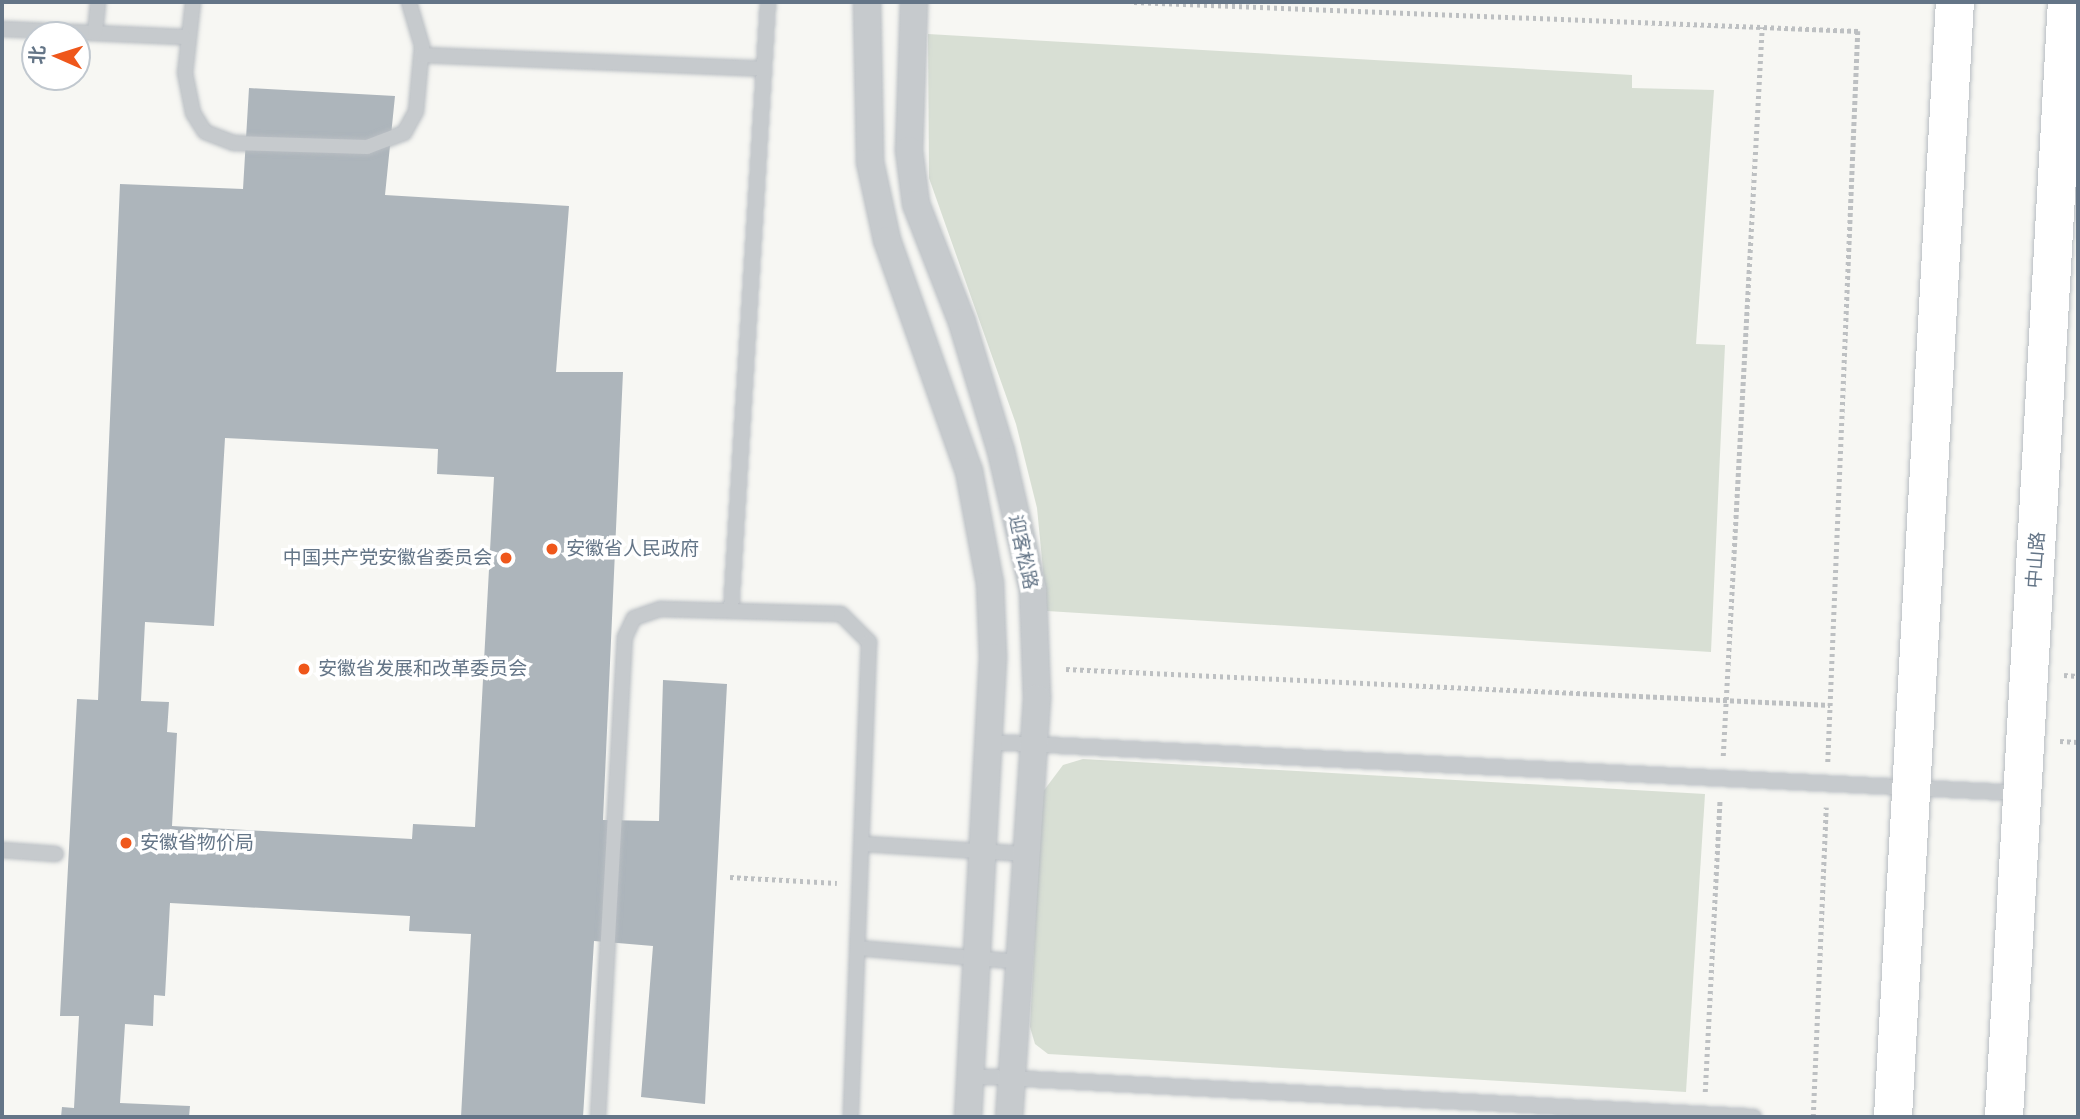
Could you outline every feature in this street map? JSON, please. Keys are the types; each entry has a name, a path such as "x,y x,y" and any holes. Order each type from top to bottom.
{"main road":[{"path":"1893,1117 1955,2"},
{"name":"中山路","path":"2004,1117 2067,2"}],"street":[{"name":"迎客松路","path":"867,2 870,162 887,240 969,471 986,544 993,657 968,1117"},
{"name":"迎客松路","path":"914,2 909,150 916,204 1001,451 1032,590 1034,744 1015,1079 1009,1117"}],"lane":[{"path":"95,32 98,2"},
{"path":"193,2 184,37 193,113 205,132 233,143 367,147 396,139 416,111 422,55 409,2"},
{"path":"731,611 768,2"},
{"path":"2,29 184,37"},
{"path":"422,55 764,69"},
{"path":"598,1117 627,629 635,618 660,609 841,614 866,635 872,653 851,1117"},
{"path":"988,742 2021,793"},
{"path":"863,844 1028,854"},
{"path":"2,850 56,854"},
{"path":"859,948 1022,962"},
{"path":"970,1076 1754,1117"}],"path":[{"path":"1134,2 1858,31 1813,1117"},
{"path":"1703,1115 1762,27"},
{"path":"1035,668 1830,705"},
{"path":"730,877 862,884"}],"shaded area":[{"path":"928,34 1632,75 1632,88 1714,90 1696,344 1725,345 1711,652 1047,611 1037,508 1016,424 929,178"},
{"path":"1083,759 1705,794 1686,1092 1048,1054 1035,1044 1030,1027 1042,793 1063,765"}],"building":[{"name":"安徽省人民政府","path":"249,88 395,96 385,195 569,206 556,372 623,372 603,820 659,821 663,680 727,684 705,1104 641,1097 653,946 594,941 583,1117 461,1117 471,934 409,931 410,916 170,903 165,996 154,995 153,1026 125,1024 120,1103 190,1106 189,1117 61,1117 62,1107 74,1108 79,1016 60,1016 77,699 98,700 120,184 243,189","holes":["225,438 438,449 437,474 494,477 475,827 413,824 412,839 172,826 177,733 167,732 169,702 141,701 145,622 214,626"]}],"place":[{"name":"安徽省人民政府","path":"552,549"},
{"name":"中国共产党安徽省委员会","path":"506,558"},
{"name":"安徽省发展和改革委员会","path":"304,669"},
{"name":"安徽省物价局","path":"126,843"}]}
